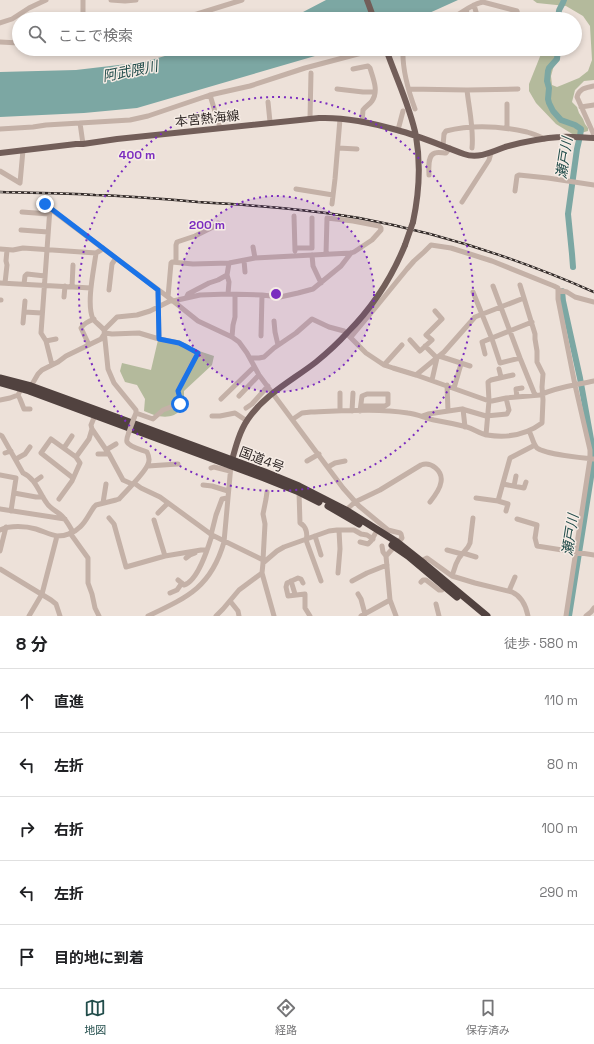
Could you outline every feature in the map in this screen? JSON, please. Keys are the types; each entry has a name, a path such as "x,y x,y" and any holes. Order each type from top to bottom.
{"highway":[{"name":"国道4号","path":"0,378 31,386 299,492 332,508 374,536 396,544 480,616"},
{"name":"国道4号","path":"0,383 19,392 96,412"},
{"name":"国道4号","path":"231,465 266,472 299,486 346,510 422,561 487,616"}],"main road":[{"path":"367,0 371,12"},
{"path":"231,465 240,434 247,421 273,393 349,336 393,270 405,245 417,206 419,159 416,136 407,105 388,56"},
{"name":"本宮熱海線","path":"0,153 310,118 340,119 362,122 398,130 469,156 491,153 513,145 544,139 575,137 592,139"}],"street":[{"path":"23,12 46,0"},
{"path":"83,0 83,12"},
{"path":"111,0 136,0"},
{"path":"204,12 242,0"},
{"path":"463,12 480,2 517,12"},
{"path":"474,5 476,12"},
{"path":"0,23 12,20"},
{"path":"0,42 12,43"},
{"path":"0,129 130,120 148,116 210,95 250,86 311,66 350,56"},
{"path":"403,56 404,68 415,109"},
{"path":"353,69 368,66 371,71 375,92 372,101 363,110 362,122"},
{"path":"393,71 404,68"},
{"path":"310,118 311,73"},
{"path":"592,139 592,124 577,99 579,92 582,89 594,86"},
{"path":"409,88 467,90 518,89"},
{"path":"337,89 357,92 375,92"},
{"path":"467,90 472,127 472,148"},
{"path":"210,95 220,128"},
{"path":"268,102 270,122"},
{"path":"507,104 507,128"},
{"path":"581,107 594,105"},
{"path":"398,130 403,111"},
{"path":"332,204 340,119"},
{"path":"80,123 83,144"},
{"path":"429,176 432,155 435,153 446,153 444,134 446,131 487,126 507,128 534,134 544,139"},
{"path":"338,148 357,149"},
{"path":"0,171 20,183 23,150"},
{"path":"462,202 489,160 491,153"},
{"path":"515,191 519,175 594,185"},
{"path":"296,189 333,195"},
{"path":"41,202 171,299 198,321 232,337 242,344 259,375 355,502 388,530 401,533 402,538 383,554"},
{"path":"50,208 41,333 46,341 52,365"},
{"path":"22,212 50,214"},
{"path":"294,216 295,255"},
{"path":"295,248 312,248 312,218"},
{"path":"31,386 40,372 66,356 101,339 117,317 137,314 158,307 171,299 200,295 228,294 284,297 313,289 340,266 351,253 372,240 380,230 380,227 353,221 327,218 326,254"},
{"path":"176,262 177,242 195,236 217,225 218,223"},
{"path":"21,230 48,232"},
{"path":"349,336 407,269 431,244 451,248 492,261 554,286 558,290 567,292 575,297 594,302"},
{"path":"253,247 255,258"},
{"path":"0,249 6,250 23,248 96,253 103,248"},
{"path":"6,250 7,265 2,283 91,288"},
{"path":"96,253 90,298 94,319 105,332 112,334 139,333 179,343 203,357"},
{"path":"171,299 172,262 193,264 229,263 255,258 351,253"},
{"path":"312,254 312,266 320,283"},
{"path":"109,290 112,264 116,258"},
{"path":"244,260 245,272"},
{"path":"228,294 229,282 227,275 229,263"},
{"path":"72,287 73,265"},
{"path":"24,284 25,276 27,274 45,276"},
{"path":"186,298 188,294 209,282 218,280 227,275"},
{"path":"360,408 410,413 465,427 486,435 513,435 529,431 542,423 543,374 537,362 535,334 520,285"},
{"path":"64,297 65,286"},
{"path":"493,286 535,396"},
{"path":"158,290 159,339"},
{"path":"558,290 558,299 578,385 592,459 566,616"},
{"path":"473,292 500,363 520,358"},
{"path":"232,337 235,317 235,294"},
{"path":"261,336 262,295"},
{"path":"416,375 438,357 475,317 524,298"},
{"path":"23,323 25,301"},
{"path":"410,340 420,351 432,340 426,335 442,319 435,311"},
{"path":"24,312 42,313"},
{"path":"89,346 81,328 87,322 94,319"},
{"path":"250,358 262,358 312,320 344,331 366,353 384,365 432,380 492,402 506,398 535,396 594,381"},
{"path":"274,321 278,345"},
{"path":"485,354 482,342 532,322"},
{"path":"0,530 6,527 28,528 57,536 72,533 79,528 94,507 98,504 119,499 148,466 148,453 128,444 127,440 136,410 114,383 108,369 105,332"},
{"path":"46,341 56,339"},
{"path":"384,365 402,345"},
{"path":"425,346 438,357 470,366"},
{"path":"135,416 153,419 163,410 180,404 181,402 178,391 198,353"},
{"path":"432,380 438,357"},
{"path":"454,388 461,364"},
{"path":"221,399 254,366"},
{"path":"499,369 501,377"},
{"path":"238,396 259,375"},
{"path":"486,435 489,401 488,382 501,377 513,375"},
{"path":"446,385 448,411"},
{"path":"246,408 252,404 268,386"},
{"path":"517,397 516,389 522,388"},
{"path":"0,400 10,398 19,392 24,409 30,409"},
{"path":"340,393 340,411"},
{"path":"352,411 353,393"},
{"path":"293,419 302,414 311,412 352,411 360,408 384,406 388,404 388,394 367,394 362,396 360,408"},
{"path":"422,416 463,409 488,416 507,414 509,410 506,398"},
{"path":"463,409 465,427"},
{"path":"76,457 89,439 92,429 91,425 96,412"},
{"path":"212,416 235,413 247,421"},
{"path":"92,429 123,480 160,497 211,535 263,561"},
{"path":"529,431 535,445 540,450 592,459"},
{"path":"0,435 16,459 23,473 28,475 34,482 46,503 52,510 62,516 88,558 88,583 95,608 99,616"},
{"path":"64,448 72,436"},
{"path":"59,499 72,481 80,463 76,457 50,439 40,453 73,478"},
{"path":"98,454 107,452 116,444"},
{"path":"498,501 510,458 535,445"},
{"path":"16,459 25,454 30,447"},
{"path":"5,453 11,451"},
{"path":"307,461 319,454"},
{"path":"328,467 335,463 345,461"},
{"path":"346,510 355,502 380,490 421,465 427,463 434,466 441,482 430,502"},
{"path":"148,466 178,464"},
{"path":"148,616 181,600 201,585 216,565 221,554 224,542 231,465 211,468"},
{"path":"0,476 16,478 11,511"},
{"path":"514,486 516,476"},
{"path":"34,482 41,477"},
{"path":"503,484 524,488 526,482"},
{"path":"103,503 106,484"},
{"path":"203,485 228,491"},
{"path":"267,492 263,514 265,524 262,573 274,616"},
{"path":"299,492 300,523 303,524 305,528 307,534 306,540 321,581"},
{"path":"14,493 43,497"},
{"path":"170,593 177,590 180,581 186,585 200,567 207,550 216,515 222,499 228,498"},
{"path":"476,498 508,504 506,511"},
{"path":"158,513 168,503"},
{"path":"0,509 65,520"},
{"path":"109,518 114,524 126,566 128,567 165,556 207,550"},
{"path":"452,576 459,558 470,543 474,518"},
{"path":"517,518 537,524 535,538 536,546 594,554"},
{"path":"154,520 165,556"},
{"path":"0,551 6,527"},
{"path":"338,573 340,549 339,530"},
{"path":"263,561 280,549 329,531 354,530 362,534 374,536 368,544 360,542"},
{"path":"29,616 42,594 57,536"},
{"path":"315,536 321,555"},
{"path":"382,546 387,565 390,600 396,616"},
{"path":"186,558 201,550"},
{"path":"447,550 476,557"},
{"path":"422,561 427,558 452,576 516,593 520,597"},
{"path":"352,581 387,565"},
{"path":"0,570 51,600 56,604 60,616"},
{"path":"216,616 239,590 262,573"},
{"path":"509,591 515,577"},
{"path":"303,583 300,578 287,583 288,596 305,594 305,608 310,616"},
{"path":"421,582 426,580 439,590 442,590 445,587"},
{"path":"519,590 520,597 528,616"},
{"path":"358,594 363,604 363,615 390,600"},
{"path":"230,601 238,611 239,616"},
{"path":"436,604 439,616"},
{"path":"586,616 593,611"}],"green space":[{"path":"533,0 594,0 594,80 584,81 575,90 572,102 577,107 588,128 588,131 574,135 556,124 536,103 529,91 529,84 540,56 556,56 551,76 552,85 557,87 579,78 588,71 592,60 590,26 582,15 582,12 576,12 566,6 537,3"},
{"path":"158,340 181,345 214,356 212,365 184,391 184,406 174,415 166,417 144,411 145,399 137,385 125,382 120,371 122,363 151,370"}],"water":[{"path":"326,0 458,0 431,12 303,12"},
{"name":"阿武隈川","path":"165,56 315,56 137,108 84,113 0,117 0,72 76,70 144,62"}],"waterway":[{"name":"瀬戸川","path":"559,12 564,0"},
{"name":"瀬戸川","path":"557,56 557,59 548,71 547,81 549,88 549,103 553,111 561,120 581,129 568,214 573,267"},
{"name":"瀬戸川","path":"562,291 594,456"},
{"name":"瀬戸川","path":"569,616 594,458"}],"railway":[{"path":"0,192 121,196 238,204 319,212 359,218 419,231 479,248 566,280 594,292"}],"route":[{"path":"45,204 158,290 159,339 179,343 198,353 178,391 181,402 180,404"}]}
